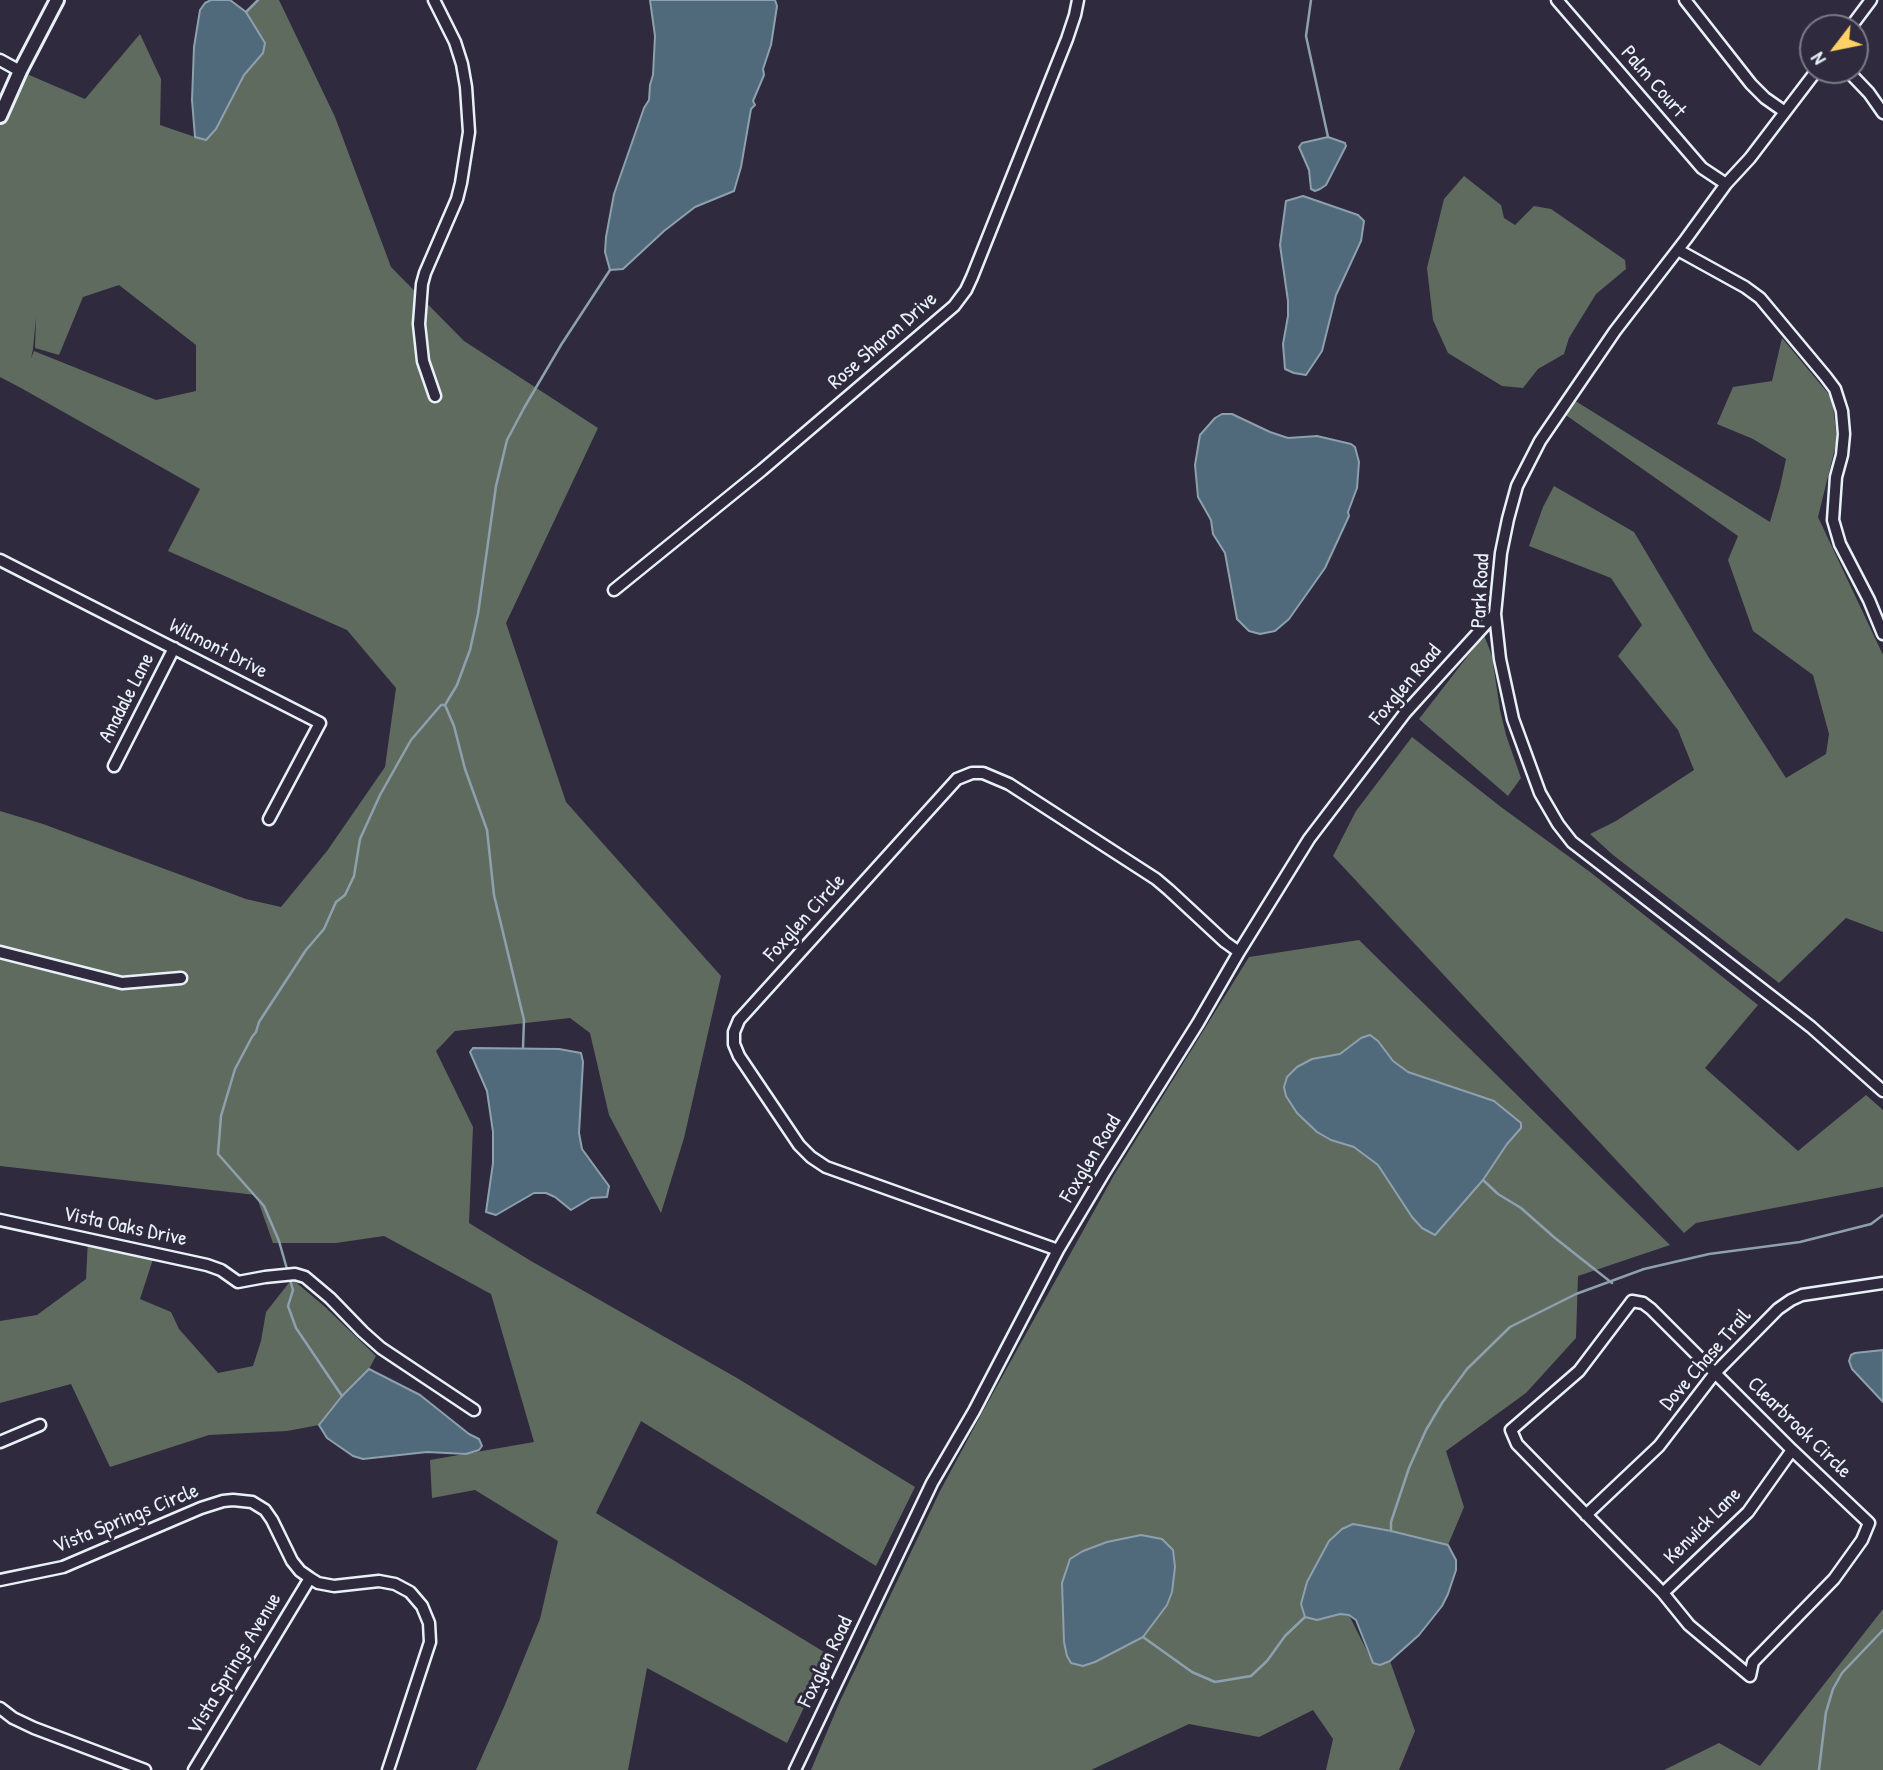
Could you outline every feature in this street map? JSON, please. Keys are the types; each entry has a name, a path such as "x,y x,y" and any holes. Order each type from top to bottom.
{"street":[{"path":"0,116 57,0"},
{"path":"434,0 456,42 462,64 468,132 457,200 422,284 419,324 423,361 435,396"},
{"name":"Rose Sharon Drive","path":"614,590 762,470 954,306 972,277 1067,39 1077,0"},
{"name":"Palm Court","path":"1557,0 1702,168 1726,184"},
{"path":"1685,0 1751,84 1785,112"},
{"path":"0,60 20,71"},
{"name":"Park Road","path":"1807,84 1750,158 1726,184 1592,363 1549,427 1517,486 1501,553 1495,614 1500,659 1513,719 1540,793 1572,842 1811,1027 1883,1091"},
{"path":"1860,84 1883,113"},
{"path":"1678,250 1760,298 1835,389 1842,411 1844,434 1836,477 1833,520 1840,544 1883,634"},
{"name":"Wilmont Drive","path":"0,562 320,723 269,820"},
{"name":"Foxglen Road","path":"794,1770 831,1698 932,1483 974,1411 1058,1250 1309,839 1405,713 1495,614"},
{"name":"Anadale Lane","path":"114,766 174,648"},
{"name":"Foxglen Circle","path":"1058,1250 826,1167 811,1157 799,1145 738,1056 734,1045 734,1032 738,1020 957,779 972,773 983,772 1010,784 1156,879 1239,952"},
{"path":"0,952 122,983 181,978"},
{"name":"Vista Oaks Drive","path":"0,1220 207,1265 221,1270 238,1282 295,1274 304,1277 315,1284 381,1349 474,1410"},
{"name":"Dove Chase Trail","path":"1587,1515 1658,1446 1715,1373 1778,1309 1802,1295 1883,1283"},
{"name":"Clearbrook Circle","path":"1632,1301 1643,1303 1651,1309 1715,1373 1870,1523 1863,1541 1834,1579 1753,1662 1750,1676 1689,1625 1663,1593 1517,1444 1511,1430 1579,1371 1632,1301"},
{"path":"1,1440 40,1425"},
{"name":"Kenwick Lane","path":"1663,1593 1748,1512 1792,1450"},
{"name":"Vista Springs Circle","path":"0,1580 63,1567 201,1508 233,1500 251,1503 265,1510 292,1561 310,1578"},
{"path":"310,1578 318,1583 334,1586 379,1581 395,1584 417,1598 427,1616 430,1632 428,1652 388,1770"},
{"name":"Vista Springs Avenue","path":"194,1770 310,1578"},
{"path":"0,1708 34,1728 145,1770"}],"green space":[{"path":"258,0 279,0 335,117 391,267 464,341 598,428 506,623 566,802 721,976 684,1138 661,1213 609,1115 590,1033 570,1018 455,1031 436,1051 473,1127 469,1223 737,1378 915,1487 876,1566 641,1421 596,1513 829,1655 787,1743 647,1668 628,1770 476,1770 540,1619 558,1541 475,1490 432,1498 430,1460 534,1442 491,1294 384,1236 336,1243 273,1243 256,1195 0,1166 0,811 43,824 246,899 281,907 327,851 385,767 396,688 347,630 168,551 200,489 0,377 0,116 20,71 85,99 140,34 161,79 160,125 195,137 216,129 244,75 263,53 246,12","holes":["119,285 196,345 196,391 156,400 34,351 31,358 36,317 35,348 59,355 83,297"]},
{"path":"1464,176 1501,205 1504,218 1515,225 1534,206 1551,209 1625,260 1626,269 1596,294 1569,338 1564,354 1538,369 1523,388 1502,386 1448,353 1433,320 1427,268 1444,199"},
{"path":"1782,338 1832,398 1837,440 1818,517 1883,655 1883,932 1846,918 1779,983 1613,855 1590,834 1616,821 1694,770 1678,730 1618,656 1642,625 1611,578 1529,546 1554,486 1634,532 1709,658 1786,778 1826,754 1829,734 1813,675 1753,631 1728,560 1738,536 1560,411 1569,397 1770,522 1786,459 1753,439 1717,424 1733,387 1772,381"},
{"path":"1484,635 1492,656 1506,735 1521,778 1508,796 1419,719"},
{"path":"1412,737 1590,872 1758,1005 1705,1068 1798,1151 1866,1095 1883,1110 1883,1187 1696,1223 1684,1233 1333,856 1356,811"},
{"path":"1359,940 1670,1245 1578,1276 1576,1338 1526,1393 1446,1451 1464,1507 1448,1545 1353,1524 1329,1541 1307,1582 1301,1604 1349,1615 1373,1663 1390,1661 1415,1731 1399,1770 1326,1770 1333,1739 1313,1710 1259,1737 1189,1724 1091,1770 811,1770 840,1701 940,1491 982,1413 1114,1175 1249,957"},
{"path":"88,1239 155,1253 140,1299 171,1312 179,1329 218,1373 253,1366 266,1312 292,1279 376,1356 369,1369 342,1396 319,1425 287,1431 209,1435 110,1467 71,1384 0,1403 0,1321 37,1315 86,1279"},
{"path":"1883,1609 1883,1770 1664,1770 1719,1743 1760,1766"}],"water":[{"path":"211,0 230,0 246,12 265,43 263,53 244,75 216,129 206,140 195,137 192,100 194,47 200,10"},
{"path":"650,0 775,0 777,6 771,45 763,69 764,75 753,101 755,105 751,109 734,191 695,207 623,269 610,270 605,252 614,194 649,100 653,75 655,36"},
{"path":"1328,137 1345,143 1346,146 1326,185 1315,191 1311,189 1309,170 1299,147 1302,143"},
{"path":"1303,196 1358,215 1364,221 1361,241 1336,295 1322,351 1306,375 1285,369 1283,344 1288,301 1280,245 1286,201"},
{"path":"1222,414 1232,414 1288,438 1317,436 1351,444 1355,447 1359,462 1357,488 1349,516 1325,568 1289,619 1275,631 1260,634 1249,631 1237,619 1225,553 1213,534 1211,520 1198,497 1195,465 1200,435"},
{"path":"1370,1035 1393,1061 1408,1072 1494,1101 1521,1123 1521,1128 1483,1180 1435,1235 1422,1228 1412,1217 1378,1165 1354,1147 1331,1140 1317,1132 1297,1113 1286,1096 1284,1087 1287,1077 1297,1067 1312,1059 1340,1054 1361,1038"},
{"path":"473,1048 559,1049 581,1053 583,1062 579,1133 582,1149 609,1186 607,1197 591,1198 571,1210 555,1197 546,1193 534,1193 496,1215 486,1212 493,1163 493,1132 487,1091 470,1052"},
{"path":"1883,1350 1883,1402 1852,1369 1849,1361 1855,1353"},
{"path":"369,1369 420,1395 479,1439 482,1446 479,1450 466,1454 427,1452 363,1459 353,1456 327,1438 319,1425 342,1396"},
{"path":"1353,1524 1448,1545 1456,1560 1456,1570 1442,1606 1419,1635 1390,1661 1380,1665 1373,1663 1356,1620 1349,1615 1340,1614 1317,1620 1305,1617 1301,1604 1307,1582 1329,1541 1342,1529"},
{"path":"1141,1535 1162,1539 1173,1550 1175,1567 1172,1592 1167,1605 1143,1637 1095,1662 1083,1666 1071,1663 1064,1642 1062,1583 1070,1559 1107,1542"}],"waterway":[{"path":"246,12 258,0"},
{"path":"1311,0 1306,36 1328,137"},
{"path":"342,1396 296,1328 288,1306 293,1290 279,1241 264,1206 218,1154 221,1116 235,1069 259,1022 306,950 324,929 336,902 345,895 354,876 360,839 380,795 411,740 441,705 445,705 457,685 470,650 478,614 496,486 507,440 561,345 610,270"},
{"path":"445,705 487,830 494,895 524,1020 523,1048"},
{"path":"1483,1180 1612,1283"},
{"path":"1391,1531 1391,1522 1409,1468 1426,1430 1467,1369 1510,1327 1576,1294 1644,1269 1709,1254 1800,1242 1871,1224 1883,1215"},
{"path":"1143,1637 1192,1672 1215,1682 1251,1676 1305,1617"},
{"path":"1819,1770 1826,1712 1833,1689 1842,1673 1883,1630"}]}
